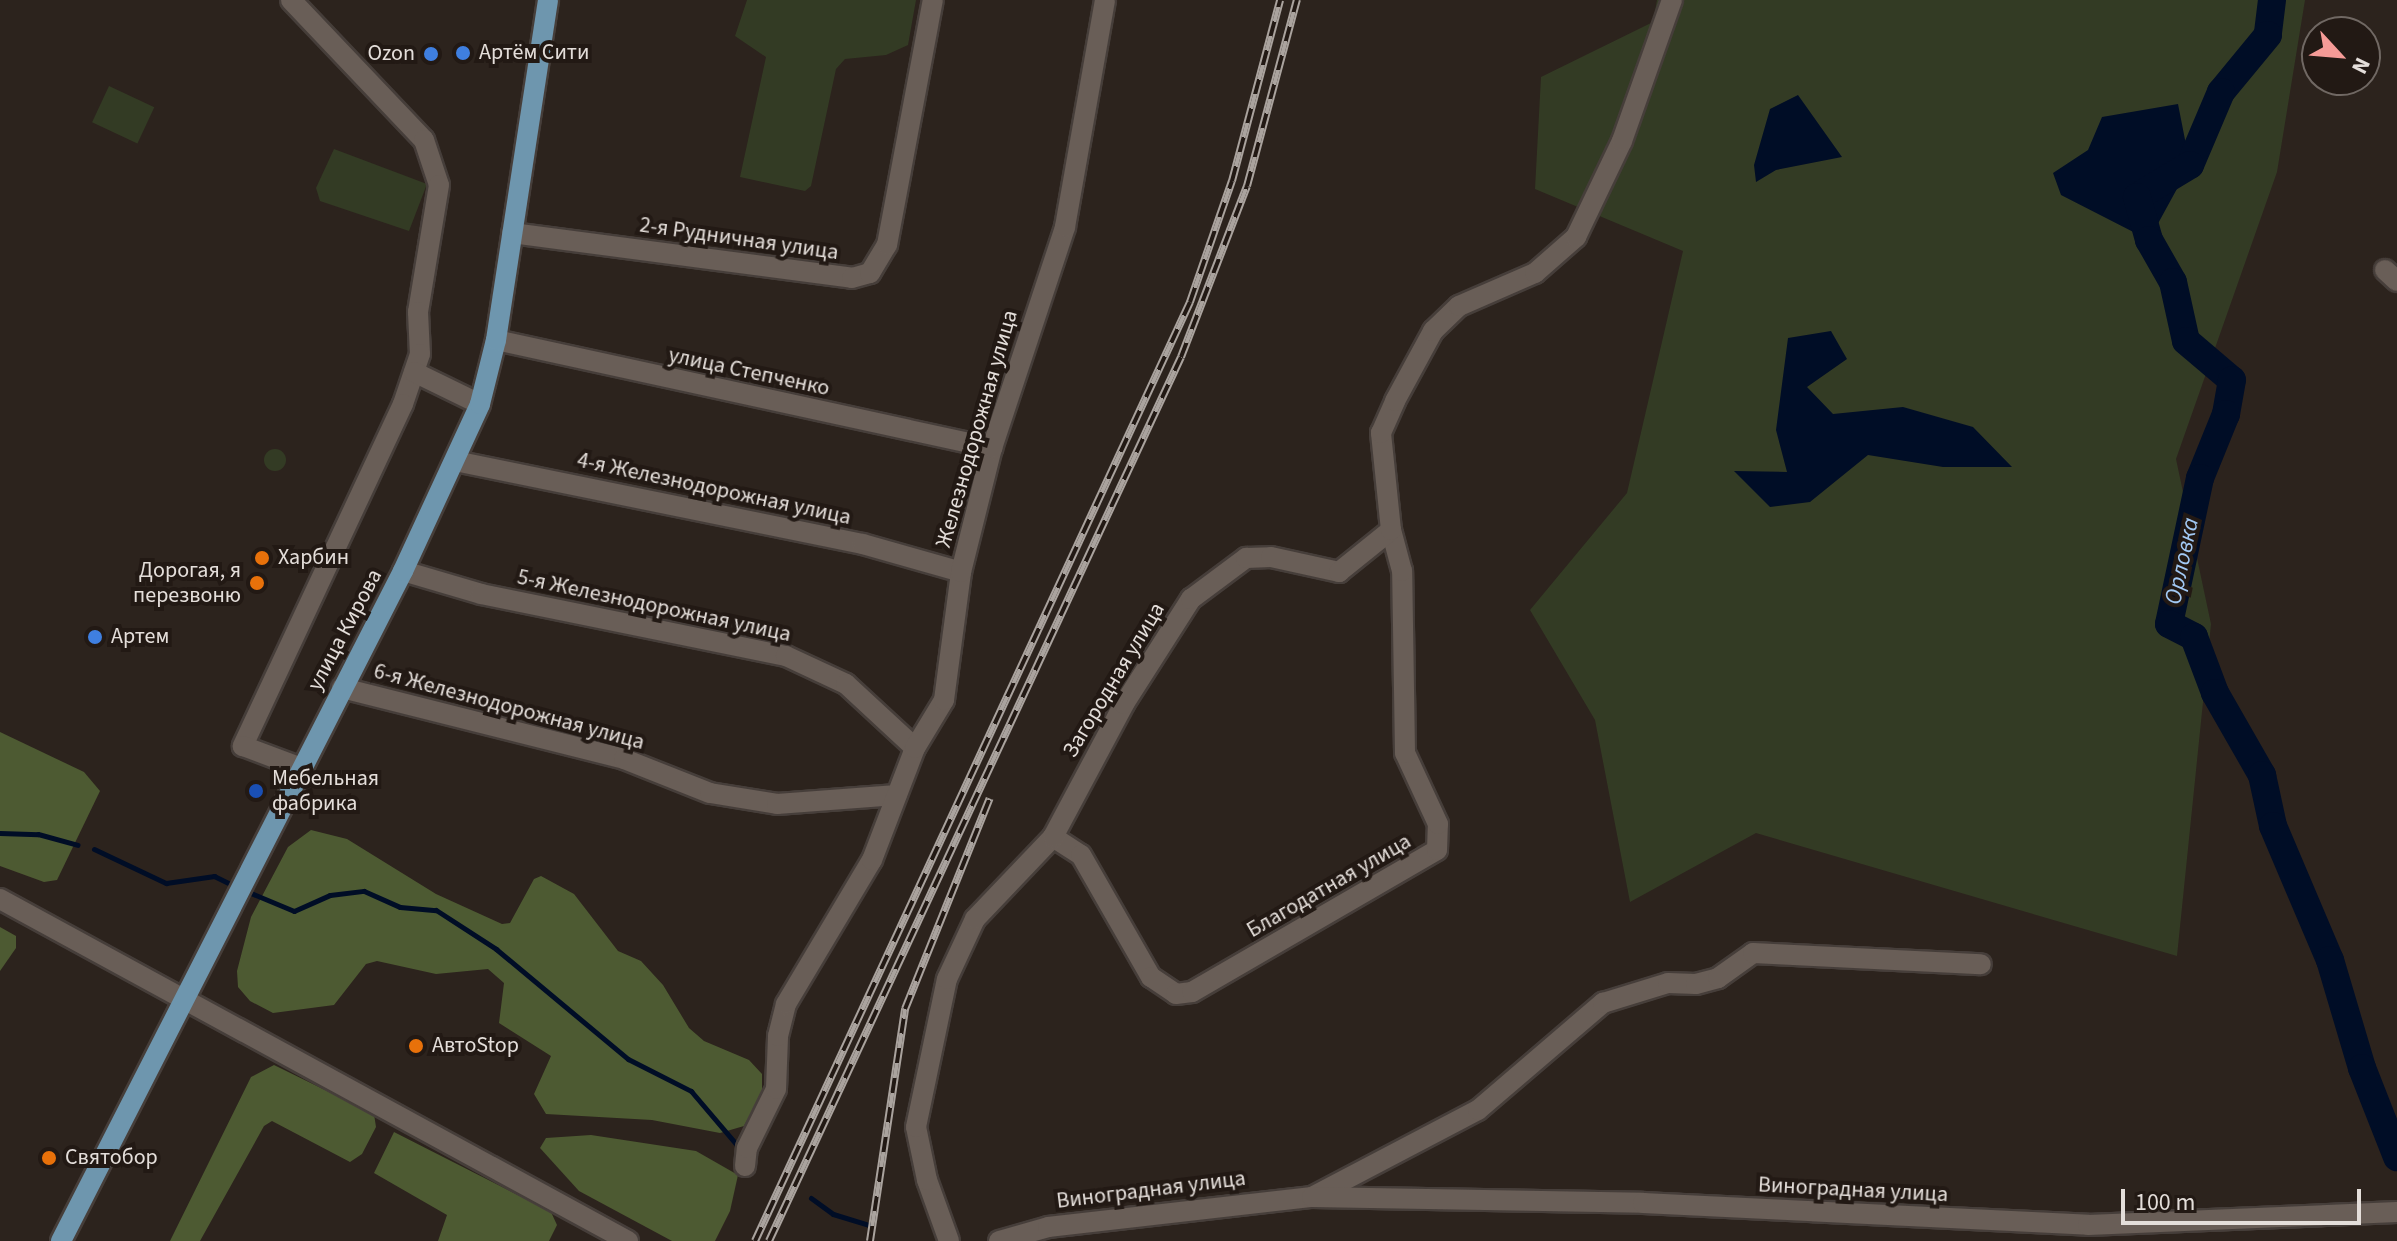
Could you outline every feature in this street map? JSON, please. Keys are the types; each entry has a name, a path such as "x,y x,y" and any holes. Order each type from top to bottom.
{"main road":[{"name":"улица Кирова","path":"61,1241 299,767 403,571 480,404 496,340 548,0"}],"street":[{"path":"291,0 391,101 424,140 434,161 439,185 414,372 243,746 299,767"},
{"name":"2-я Рудничная улица","path":"512,233 852,278 870,273 887,245 933,0"},
{"name":"Железнодорожная улица","path":"745,1166 747,1148 776,1089 778,1036 786,1004 872,860 915,748 944,700 961,572 992,448 1065,227 1105,0"},
{"path":"1391,530 1381,433 1395,401 1433,331 1459,306 1535,273 1576,237 1622,141 1672,0"},
{"name":"улица Степченко","path":"496,340 992,448"},
{"path":"414,372 480,404"},
{"name":"4-я Железнодорожная улица","path":"455,461 863,544 961,572"},
{"name":"Загородная улица","path":"949,1241 927,1180 916,1127 947,979 975,919 1053,837 1124,704 1191,599 1246,558 1271,557 1339,572 1391,530"},
{"name":"Благодатная улица","path":"1053,837 1081,855 1151,977 1176,994 1192,992 1437,850 1438,824 1405,753 1402,571 1391,530"},
{"name":"5-я Железнодорожная улица","path":"403,571 481,594 786,656 846,684 915,748"},
{"name":"6-я Железнодорожная улица","path":"342,688 624,759 710,793 777,804 897,795"},
{"path":"0,899 185,996 628,1241"},
{"name":"Виноградная улица","path":"1312,1197 1478,1110 1603,1003 1668,983 1696,984 1718,978 1753,953 1981,964"},
{"name":"Виноградная улица","path":"999,1241 1048,1227 1312,1197 1643,1203 2088,1225 2395,1212"}],"green space":[{"path":"747,0 916,0 908,45 886,55 845,59 836,69 811,186 805,191 740,177 766,57 735,36"},
{"path":"1657,0 2305,0 2277,172 2176,459 2211,624 2177,956 1756,833 1630,902 1595,720 1530,610 1627,493 1683,251 1535,189 1541,77 1653,22"},
{"path":"109,86 154,107 137,143 92,122"},
{"path":"334,149 427,184 409,231 320,201 316,188"},
{"path":"271,449 279,449 286,460 279,471 271,471 264,464 264,456"},
{"path":"0,732 84,772 100,791 57,880 44,882 0,866"},
{"path":"311,830 347,839 436,894 502,924 510,923 534,879 541,876 574,894 618,951 641,961 663,985 689,1028 704,1041 749,1060 762,1074 762,1093 744,1126 720,1133 652,1120 546,1114 534,1094 551,1056 499,1023 504,983 488,969 436,974 377,961 366,964 334,1005 273,1013 250,1001 238,987 237,971 251,917 288,847"},
{"path":"0,927 16,936 16,948 0,971"},
{"path":"274,1065 374,1114 376,1127 362,1154 350,1162 272,1121 264,1126 200,1241 170,1241 251,1077"},
{"path":"394,1132 551,1212 557,1225 549,1241 438,1241 447,1215 374,1173"},
{"path":"591,1135 696,1151 738,1175 730,1211 715,1241 672,1241 579,1191 540,1148 546,1138"}],"water":[{"path":"1798,95 1842,157 1776,170 1756,182 1754,165 1770,109"},
{"path":"2178,104 2190,165 2149,240 2061,195 2053,173 2088,150 2102,117"},
{"path":"1831,331 1847,359 1807,387 1833,414 1903,407 1973,427 2012,467 1943,467 1868,455 1810,502 1770,507 1734,471 1787,472 1776,430 1788,338"}],"waterway":[{"name":"Орловка","path":"2272,0 2268,35 2221,92 2190,165 2137,197 2149,240 2173,282 2186,341 2232,380 2226,414 2200,478 2169,624 2194,637 2215,693 2262,775 2273,826 2330,960 2362,1068 2397,1157"},
{"path":"0,833 38,834 78,845"},
{"path":"94,849 166,883 214,876 237,887"},
{"path":"246,891 294,911 330,895 364,891 400,907 436,910 496,949 628,1059 691,1091 737,1145"},
{"path":"811,1198 833,1214 869,1225"}],"railway":[{"path":"755,1241 1190,302 1232,181 1280,0"},
{"path":"769,1241 1181,357 1247,186 1297,0"},
{"path":"870,1241 905,1009 990,798"}],"place":[{"name":"Артём Сити","path":"463,53"},
{"name":"Ozon","path":"431,54"},
{"name":"Харбин","path":"262,558"},
{"name":"Дорогая, я перезвоню","path":"257,583"},
{"name":"Артем","path":"95,637"},
{"name":"Мебельная фабрика","path":"256,791"},
{"name":"АвтоStop","path":"416,1046"},
{"name":"Святобор","path":"49,1158"}]}
